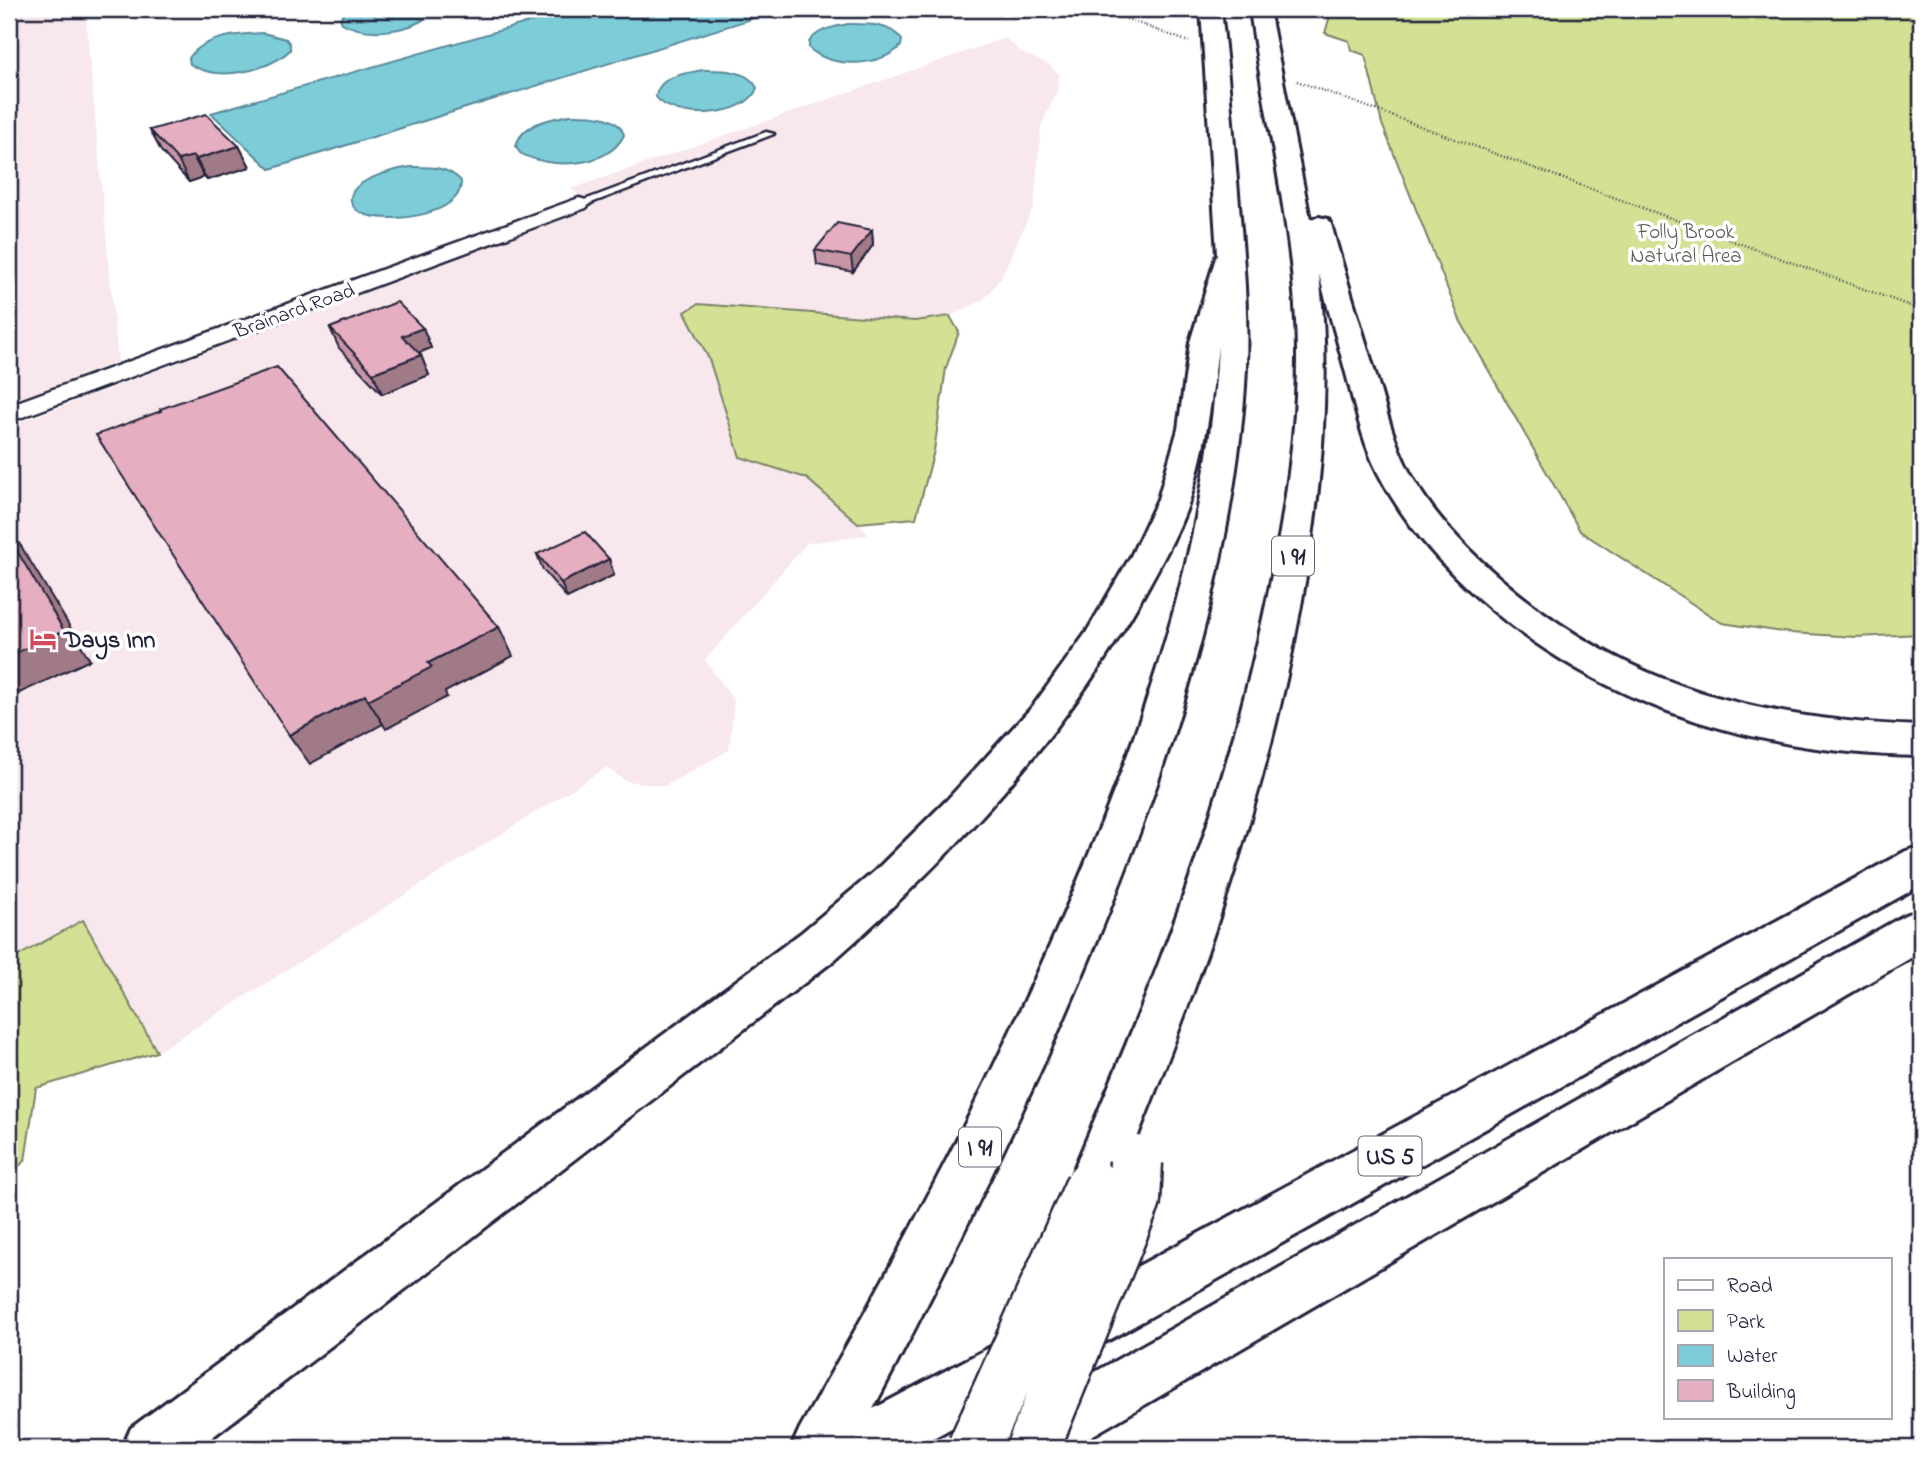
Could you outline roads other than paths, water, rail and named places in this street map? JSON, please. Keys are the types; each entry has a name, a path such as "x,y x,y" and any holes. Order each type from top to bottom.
{"highway":[{"name":"I 91","path":"820,1448 914,1277 1015,1076 1068,957 1118,835 1164,708 1202,569 1221,464 1232,349 1230,254 1220,91 1211,9"},
{"name":"I 91","path":"974,1448 1114,1174 1140,1073 1204,905 1242,786 1268,684 1297,530 1310,419 1311,347 1306,278 1259,9"},
{"path":"1286,159 1316,213 1377,431 1393,470 1430,527 1484,584 1537,628 1576,654 1628,682 1678,703 1721,716 1793,730 1921,741"},
{"path":"151,1448 817,947 915,860 1005,764 1073,681 1118,610 1164,524 1186,460 1200,393 1204,342 1230,254"},
{"name":"US 5","path":"858,1448 1921,864"},
{"name":"US 5","path":"1015,1448 1921,929"},
{"path":"1033,1448 1134,1200 1114,1174"}],"street":[{"name":"Brainard Road","path":"9,414 579,204"}],"lane":[{"path":"579,204 769,134"}],"water":[{"path":"348,9 434,10 415,24 377,31 342,23 340,18"},
{"path":"575,9 783,9 270,169 211,113"},
{"path":"848,24 885,27 897,34 902,40 901,46 881,58 855,63 830,60 809,48 809,42 817,34"},
{"path":"263,33 286,39 290,50 269,64 242,72 214,72 190,64 189,58 196,51 213,41"},
{"path":"703,70 741,74 757,88 751,98 740,105 709,113 678,110 665,105 656,97 658,90 667,80"},
{"path":"570,115 609,119 621,128 624,135 616,146 605,154 576,163 546,162 520,153 516,146 519,138 530,127"},
{"path":"411,167 438,168 450,172 461,181 458,193 438,209 406,217 375,217 362,213 353,206 351,196 363,183"}],"place":[{"name":"Days Inn","path":"43,639"}],"park label":[{"name":"Folly Brook Natural Area","path":"1686,243"}]}
